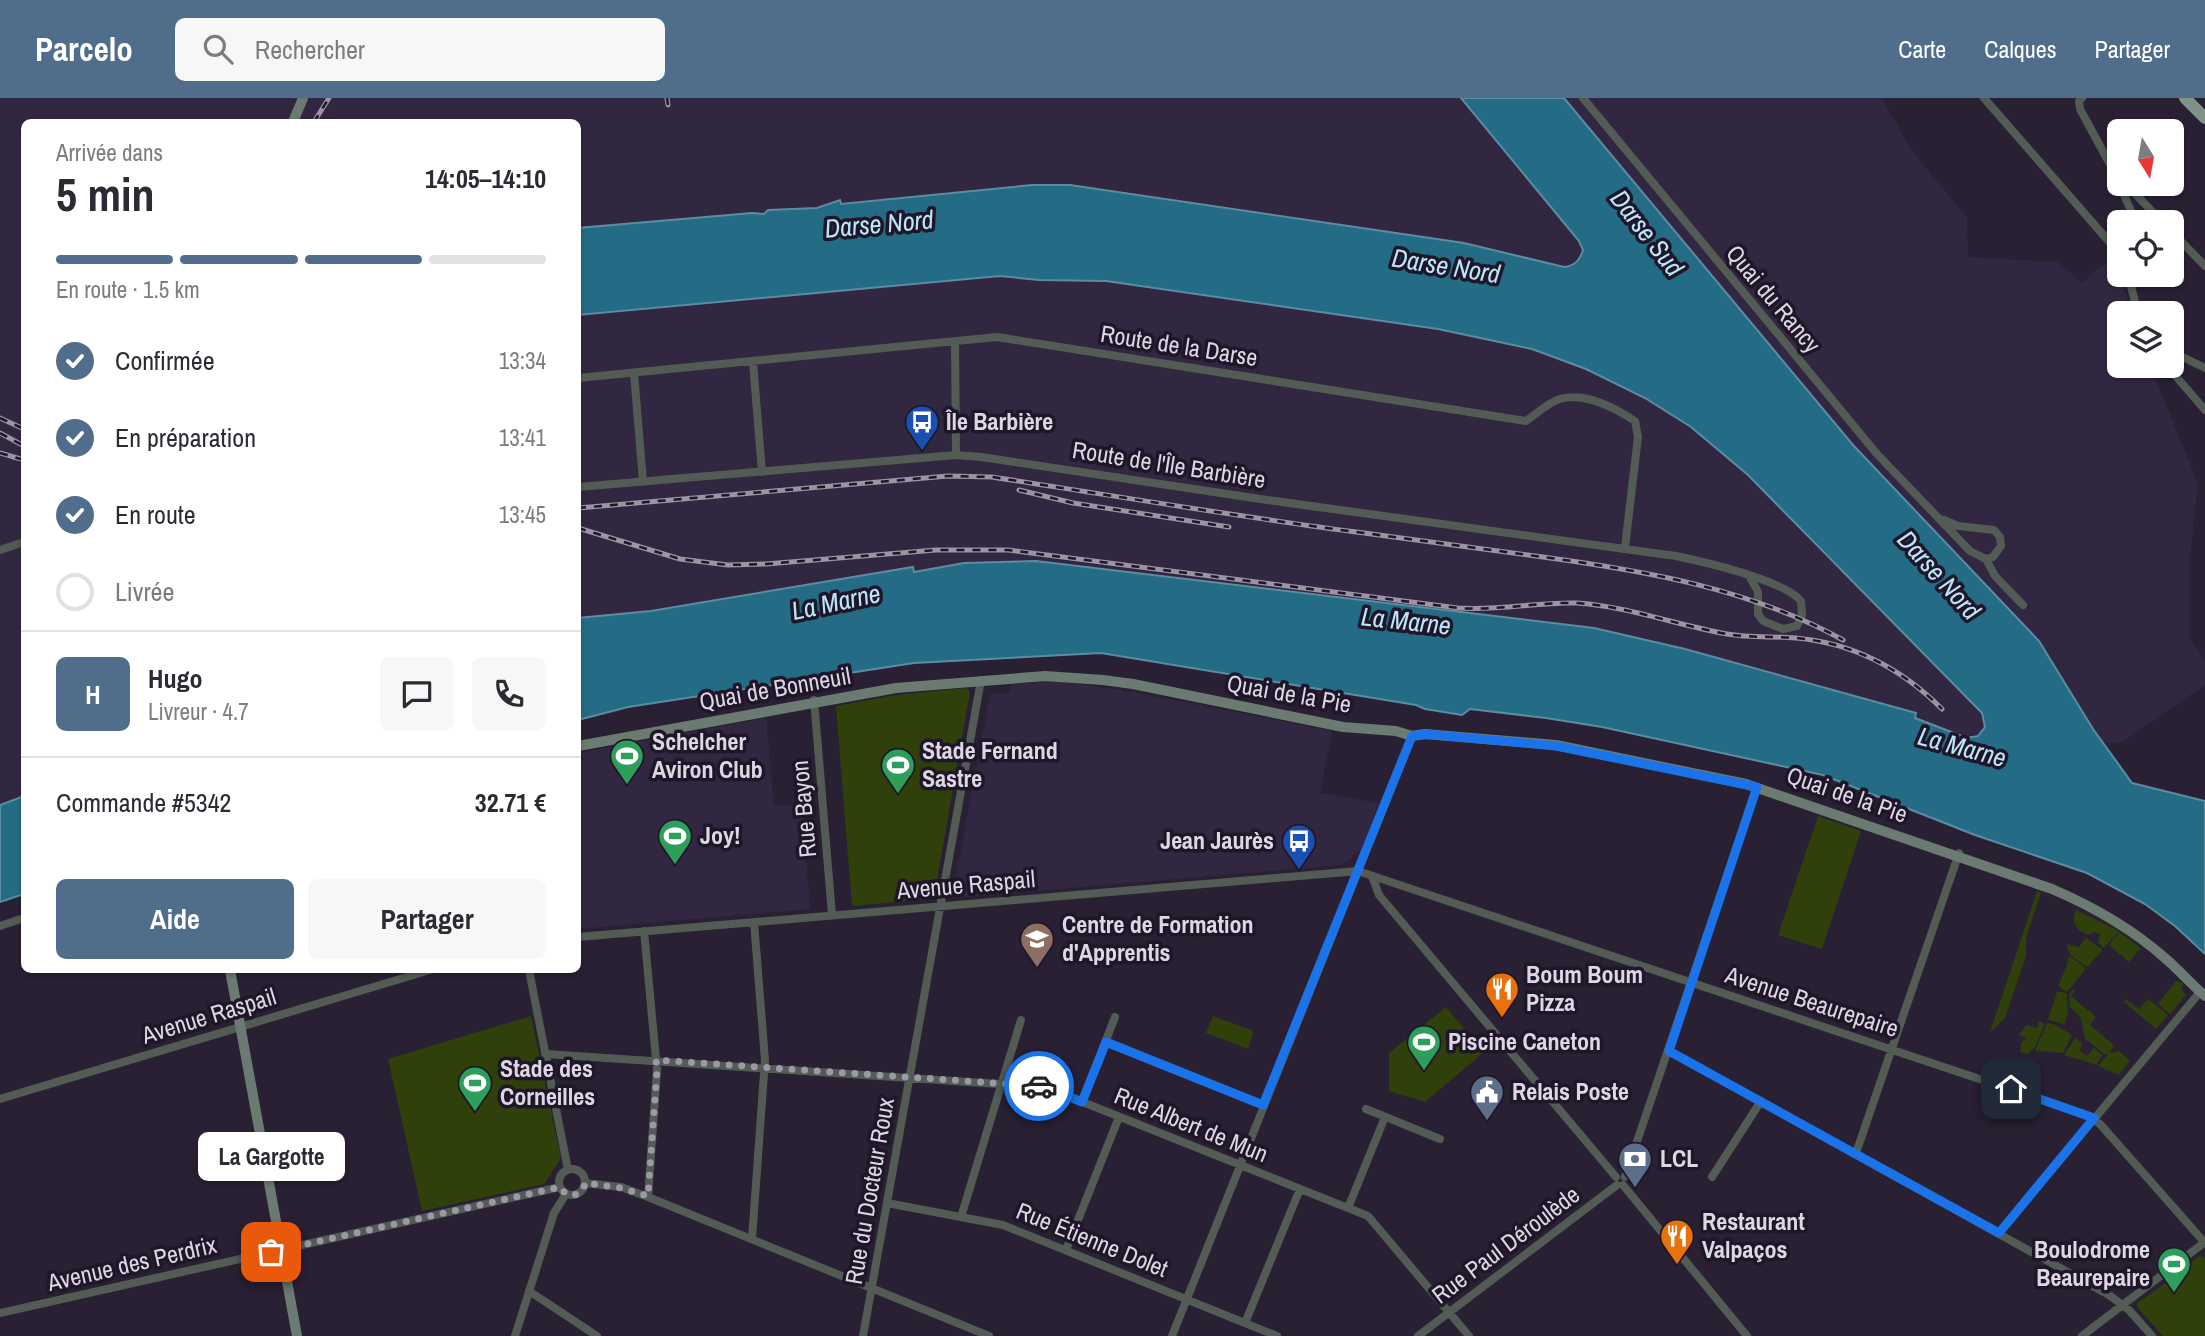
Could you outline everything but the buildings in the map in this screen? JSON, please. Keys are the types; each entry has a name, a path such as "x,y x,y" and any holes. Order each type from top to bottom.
{"main road":[{"path":"2185,98 2205,118"}],"street":[{"path":"294,119 303,98"},
{"name":"Quai du Rancy","path":"1583,98 1877,454 1969,551 1986,559 1995,576 2024,605"},
{"path":"1984,98 2107,239"},
{"path":"2082,98 2079,101 2080,109 2107,159"},
{"path":"2137,196 2151,210"},
{"path":"2184,244 2205,266"},
{"name":"Route de la Darse","path":"581,378 997,337 1526,421 1560,399 1583,399 1613,406 1635,421 1638,437 1625,547"},
{"path":"955,341 956,455"},
{"path":"2184,358 2205,368"},
{"path":"753,362 762,472"},
{"path":"634,373 643,482"},
{"path":"2177,378 2205,410"},
{"name":"Route de l'Île Barbière","path":"581,488 956,455 981,457 1267,500 1676,555 1781,586 1798,598 1802,611 1797,626 1783,629 1763,621 1758,614 1758,592 1750,577"},
{"name":"Quai du Rancy","path":"1940,518 1958,526 1994,530 2000,537 2001,546 1993,557 1986,559"},
{"path":"0,550 21,543"},
{"name":"Quai de la Pie","path":"981,681 1045,676 1103,680 1343,727 1396,731 1412,736 1425,734 1556,746 1757,787 2052,889 2108,916 2143,939 2202,994"},
{"name":"Quai de Bonneuil","path":"581,745 895,688 981,681"},
{"name":"Rue du Docteur Roux","path":"863,1336 981,681"},
{"name":"Rue Bayon","path":"814,702 832,915"},
{"path":"1172,1336 1412,736"},
{"path":"1620,1181 1669,1051 1757,787"},
{"path":"1856,1153 1958,855"},
{"name":"Avenue Raspail","path":"581,937 1358,872"},
{"name":"Avenue Beaurepaire","path":"1358,872 2094,1118 2205,1243"},
{"path":"1372,876 1379,895 1747,1336"},
{"path":"0,926 21,919"},
{"path":"752,1239 764,1068 754,922"},
{"path":"644,931 657,1070 648,1196"},
{"path":"231,973 297,1336"},
{"name":"Avenue Raspail","path":"0,1099 420,973"},
{"path":"530,973 568,1170"},
{"path":"1999,1233 2202,994"},
{"path":"1082,1102 1115,1017"},
{"path":"961,1217 1021,1020"},
{"path":"1106,1042 1263,1105"},
{"path":"1669,1051 2109,1294 2124,1305 2152,1336"},
{"name":"Rue Albert de Mun","path":"546,1054 1045,1087 1373,1220 1469,1336"},
{"path":"1712,1177 1761,1101"},
{"path":"1366,1109 1440,1139"},
{"path":"1066,1250 1119,1117"},
{"path":"1348,1208 1385,1117"},
{"path":"515,1336 563,1190 561,1175 568,1170 580,1172 585,1183"},
{"name":"Rue Paul Déroulède","path":"1418,1336 1620,1181"},
{"path":"585,1183 621,1188 648,1196 989,1336"},
{"path":"563,1190 579,1194 585,1183"},
{"path":"1245,1323 1300,1189"},
{"name":"Avenue des Perdrix","path":"0,1313 563,1190"},
{"name":"Rue Étienne Dolet","path":"887,1203 1003,1225 1277,1336"},
{"path":"2082,1336 2205,1243"},
{"path":"529,1291 597,1336"}],"shaded area":[{"path":"0,98 1882,98 1910,148 1967,218 1968,257 2058,262 2082,283 2107,261 2107,287 2124,287 2128,301 2107,301 2107,378 2155,378 2198,483 2189,566 2189,638 2205,661 2205,685 2120,743 1967,738 1915,718 1916,713 1685,649 1594,628 1036,561 964,563 914,572 912,567 651,611 581,618 581,119 21,119 21,797 0,805"},
{"path":"1053,680 1132,692 1332,731 1320,793 1379,803 1361,850 1342,865 952,898 990,694 1010,693 1011,684"},
{"path":"766,718 774,806 802,805 810,909 581,929 581,752"}],"green space":[{"name":"Stade Fernand Sastre","path":"967,688 970,692 934,897 852,906 836,706 897,695"},
{"path":"1818,816 1861,831 1822,949 1778,935"},
{"path":"2037,891 2041,893 2026,938 2026,956 2005,1018 1990,1032"},
{"path":"2076,910 2119,931 2104,948 2098,943 2100,935 2094,932 2088,935 2075,925"},
{"path":"2119,932 2141,948 2129,962 2109,945"},
{"path":"2086,938 2103,950 2087,967 2071,955 2067,948 2067,944 2079,947"},
{"path":"2071,957 2085,970 2067,992 2058,986 2068,958"},
{"path":"2176,981 2183,983 2182,989 2186,995 2170,1014 2158,1004"},
{"path":"2073,989 2075,991 2071,996 2096,1017 2090,1025 2114,1045 2109,1053 2119,1051 2130,1061 2119,1075 2098,1066 2108,1054 2104,1054 2085,1039 2081,1018 2070,1007 2069,995"},
{"path":"2057,992 2067,994 2068,1014 2064,1024 2048,1020"},
{"path":"2126,999 2139,1009 2148,999 2168,1015 2156,1029 2124,1002"},
{"name":"Piscine Caneton","path":"1446,1007 1484,1052 1425,1102 1389,1091 1389,1053"},
{"name":"Stade des Corneilles","path":"531,1016 561,1158 544,1184 422,1211 388,1059"},
{"path":"1213,1016 1254,1031 1248,1049 1206,1033"},
{"path":"2039,1021 2045,1024 2035,1047 2027,1054 2020,1052 2021,1043 2026,1038 2019,1035 2026,1025 2037,1028"},
{"path":"2047,1023 2072,1035 2063,1053 2035,1051"},
{"path":"2075,1038 2082,1043 2080,1051 2087,1056 2094,1048 2102,1055 2097,1065 2064,1055"},
{"name":"Boulodrome Beaurepaire","path":"2200,1255 2205,1258 2205,1336 2163,1336 2137,1307 2137,1303 2180,1273"}],"water":[{"path":"1461,98 1564,98 1853,445 2039,641 2093,729 2132,783 2205,801 2205,954 2175,926 2145,904 2087,873 1975,835 1823,775 1602,727 1470,709 1462,715 1101,653 914,663 628,707 581,719 581,618 651,611 913,567 914,572 964,563 1036,561 1594,628 1685,649 1916,713 1915,718 1967,738 1978,736 1985,727 1982,713 1748,475 1691,427 1645,398 1586,369 1532,349 1438,329 1106,281 1039,280 1000,276 581,315 581,228 764,214 768,210 817,208 840,200 841,204 1032,185 1070,185 1464,243 1564,267 1579,260 1583,250 1579,241"},
{"path":"21,797 21,895 0,902 0,805"}],"railway":[{"path":"316,119 329,98"},
{"path":"667,98 668,105"},
{"path":"0,418 21,428"},
{"path":"0,433 21,444"},
{"path":"0,453 21,459"},
{"path":"581,508 948,476 992,477 1271,520 1582,562 1659,576 1772,607 1843,640"},
{"path":"1019,490 1073,503 1229,527"},
{"path":"581,529 680,559 728,565 936,550 1008,550 1458,608 1561,603 1595,605 1727,634 1796,638 1837,646 1857,652 1893,670 1942,709"}],"way so far":[{"path":"271,1252 560,1187 566,1194 579,1194 585,1183 621,1188 648,1196 656,1060 1039,1086"}],"place":[{"name":"Île Barbière","path":"922,452"},
{"name":"Schelcher Aviron Club","path":"627,786"},
{"name":"Stade Fernand Sastre","path":"898,795"},
{"name":"Joy!","path":"675,866"},
{"name":"Jean Jaurès","path":"1299,871"},
{"name":"Centre de Formation d'Apprentis","path":"1037,969"},
{"name":"Boum Boum Pizza","path":"1502,1019"},
{"name":"Piscine Caneton","path":"1424,1072"},
{"name":"Stade des Corneilles","path":"475,1113"},
{"name":"Relais Poste","path":"1487,1122"},
{"name":"LCL","path":"1635,1189"},
{"name":"La Gargotte","path":"271,1252"},
{"name":"Restaurant Valpaços","path":"1677,1266"},
{"name":"Boulodrome Beaurepaire","path":"2174,1294"}],"route":[{"path":"1039,1086 1082,1102 1106,1042 1263,1105 1412,736 1425,734 1556,746 1757,787 1669,1051 1999,1233 2094,1118 2011,1089"}],"water label":[{"name":"Darse Nord","path":"879,224"},
{"name":"Darse Sud","path":"1647,233"},
{"name":"Darse Nord","path":"1446,266"},
{"name":"Darse Nord","path":"1939,575"},
{"name":"La Marne","path":"836,602"},
{"name":"La Marne","path":"1406,621"},
{"name":"La Marne","path":"1962,747"}]}
